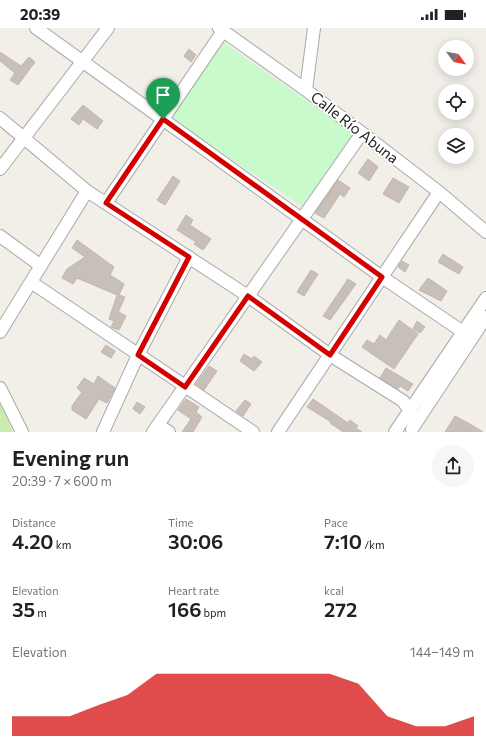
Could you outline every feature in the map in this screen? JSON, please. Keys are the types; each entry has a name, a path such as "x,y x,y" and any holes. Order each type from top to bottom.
{"street":[{"path":"36,28 382,277 463,332"},
{"path":"0,169 108,28"},
{"path":"306,90 314,28"},
{"path":"106,203 221,30"},
{"name":"Calle Río Abuna","path":"221,30 306,90 439,192 486,232"},
{"path":"0,118 87,192 248,296 330,355 403,401 410,411 412,429"},
{"path":"169,432 156,428 362,133"},
{"path":"0,332 87,192"},
{"path":"278,432 439,192"},
{"path":"0,236 41,266"},
{"path":"103,432 138,355 189,257"},
{"path":"32,282 253,432"},
{"path":"395,432 486,298"},
{"path":"412,429 486,317"},
{"path":"0,388 22,432"}],"green space":[{"path":"223,42 354,134 302,206 170,119"},
{"path":"0,402 13,432 0,432"}],"building":[{"path":"189,49 196,55 191,62 184,56"},
{"path":"0,52 21,66 29,57 35,62 18,85 10,80 15,73 0,61"},
{"path":"83,105 103,121 97,129 83,119 79,125 71,119"},
{"path":"368,159 378,167 369,181 358,173"},
{"path":"173,176 180,181 165,205 157,200"},
{"path":"393,178 409,187 399,203 383,194"},
{"path":"338,180 350,188 344,197 340,194 324,218 315,213"},
{"path":"186,215 193,220 190,225 211,239 203,250 194,244 196,242 177,230"},
{"path":"77,240 114,267 110,275 124,284 119,295 125,297 116,317 119,312 126,316 119,330 111,327 114,321 109,319 117,295 77,278 73,284 62,278 67,269 85,257 72,248"},
{"path":"443,254 463,267 459,274 438,262"},
{"path":"402,261 409,265 405,272 398,267"},
{"path":"311,270 318,274 304,296 297,292"},
{"path":"428,278 447,291 441,301 419,290"},
{"path":"348,279 356,284 330,320 323,316"},
{"path":"399,320 418,334 394,369 362,347 367,340 374,344 380,335 386,340"},
{"path":"417,321 425,327 420,333 413,329"},
{"path":"106,345 115,351 111,358 101,352"},
{"path":"244,354 252,359 254,356 262,362 254,371 240,361"},
{"path":"209,366 217,371 204,390 196,384"},
{"path":"386,368 413,384 408,391 400,386 398,389 380,378"},
{"path":"98,376 115,388 107,403 99,399 86,419 72,410 72,406 82,392 77,388 84,378 94,384"},
{"path":"186,399 199,407 196,412 202,417 193,432 182,432 191,419 178,410"},
{"path":"313,399 348,423 350,420 358,426 356,428 362,432 343,432 330,423 331,422 307,407"},
{"path":"245,400 251,404 243,416 236,411"},
{"path":"137,402 145,407 140,414 133,409"},
{"path":"455,416 470,424 483,432 445,432"}],"route":[{"path":"163,119 382,277 330,355 248,296 185,387 138,355 189,257 106,203 163,119"}]}
